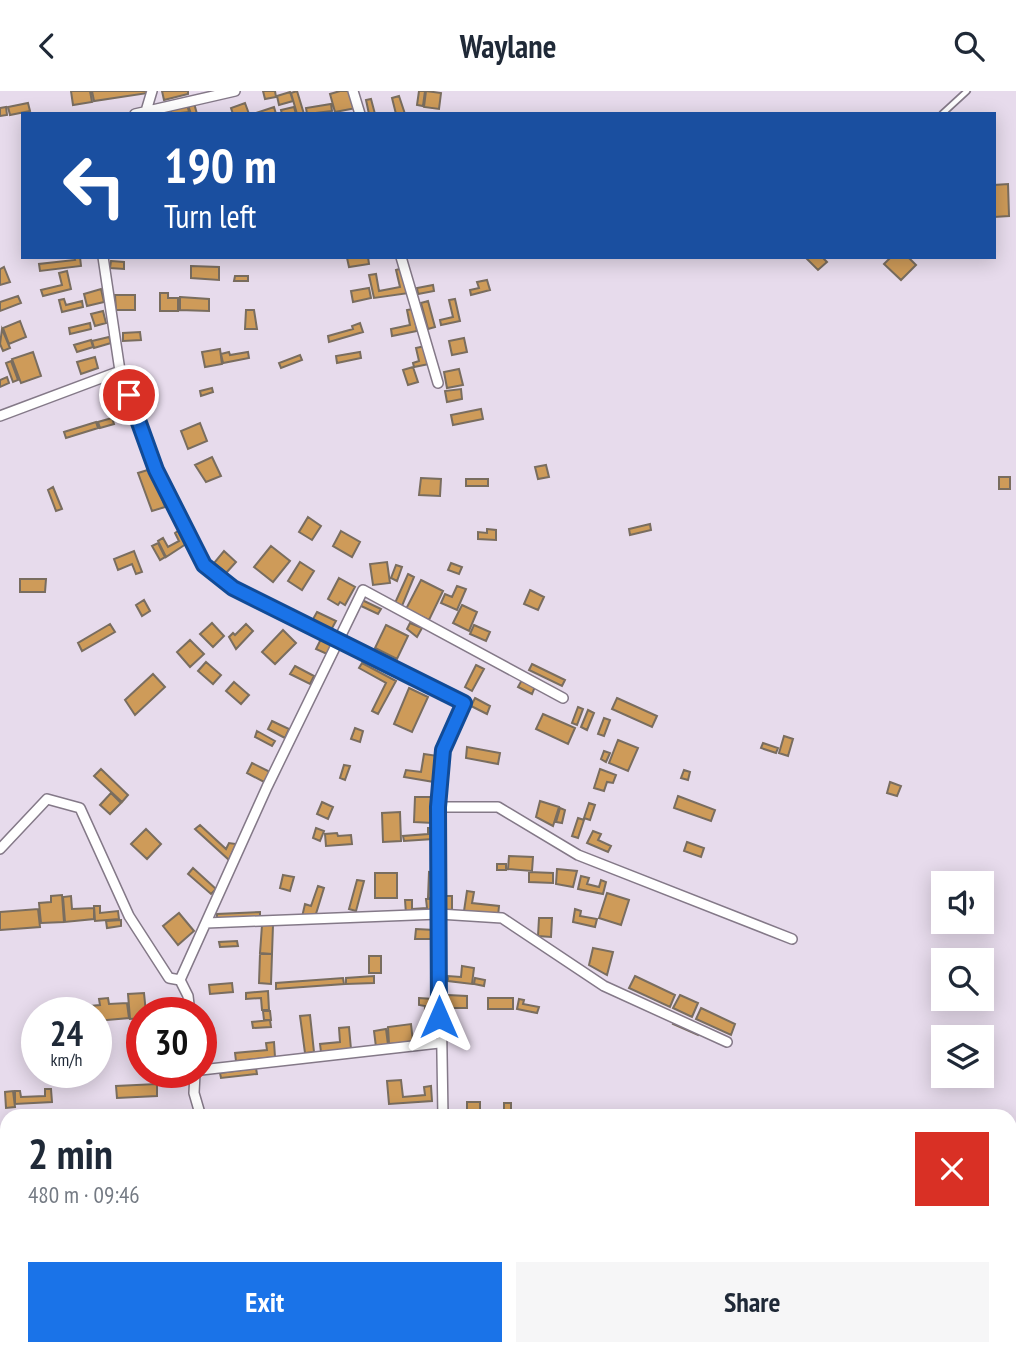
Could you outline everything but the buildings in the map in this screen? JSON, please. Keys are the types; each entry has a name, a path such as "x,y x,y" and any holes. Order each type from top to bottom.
{"street":[{"path":"146,111 152,91"},
{"path":"142,112 235,91"},
{"path":"354,91 359,112"},
{"path":"103,259 120,371 156,470 204,565 233,588 464,703 443,750 438,807 439,1043 443,1109"},
{"path":"402,259 438,383"},
{"path":"0,416 120,371"},
{"path":"180,980 338,638 363,590 563,698"},
{"path":"0,849 47,799 80,808 129,916 169,978 180,980"},
{"path":"438,807 498,807 578,855 792,939"},
{"path":"206,923 439,914 502,918 604,986 727,1042"},
{"path":"180,980 188,997"},
{"path":"217,1068 439,1043"},
{"path":"194,1088 199,1109"}],"lane":[{"path":"944,112 967,91"}],"route":[{"path":"129,395 156,470 204,565 233,588 464,703 443,750 438,807 439,1017"}]}
